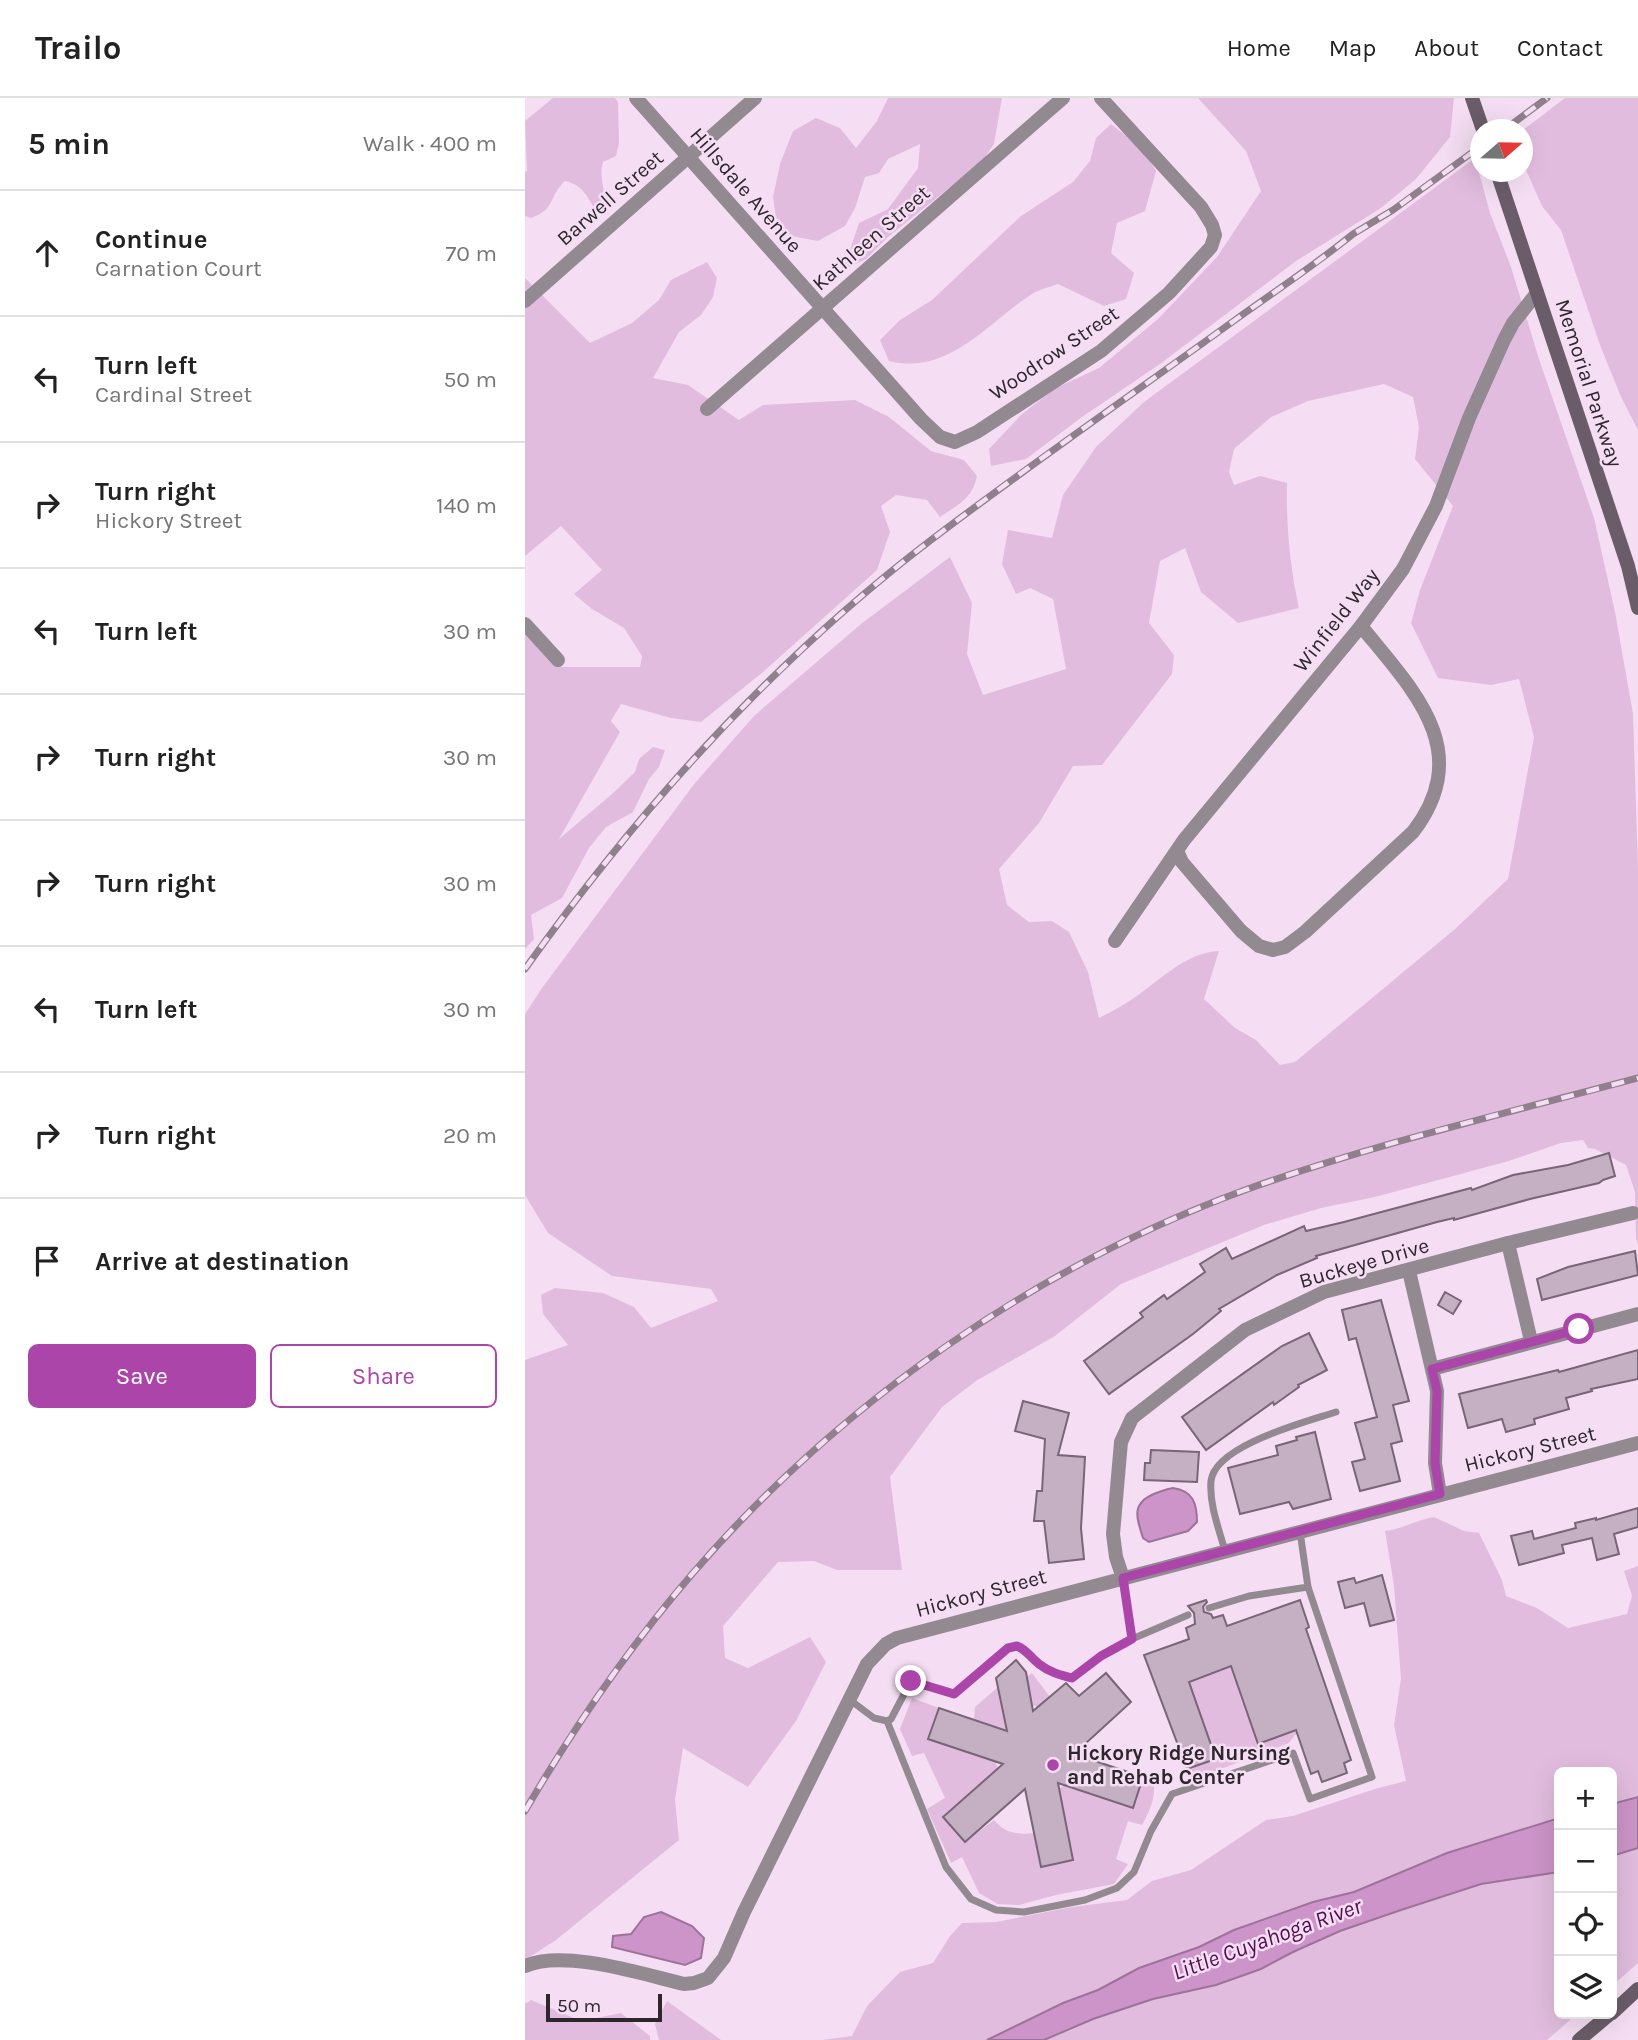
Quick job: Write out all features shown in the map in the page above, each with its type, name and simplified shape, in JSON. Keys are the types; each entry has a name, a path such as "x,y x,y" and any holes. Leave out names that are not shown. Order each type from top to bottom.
{"main road":[{"path":"1472,98 1479,119"},
{"name":"Memorial Parkway","path":"1500,182 1627,566 1638,608"},
{"path":"1617,2008 1638,1989"},
{"path":"1579,2040 1604,2019"}],"street":[{"name":"Hillsdale Avenue","path":"636,98 909,404"},
{"name":"Barwell Street","path":"525,301 755,98"},
{"name":"Kathleen Street","path":"707,409 1063,98"},
{"name":"Woodrow Street","path":"909,404 940,437 954,442 977,432 1101,351 1169,293 1211,247 1215,235 1201,207 1101,98"},
{"name":"Winfield Way","path":"1115,941 1177,851 1360,626 1413,552 1436,506 1464,430 1504,341 1513,323 1537,293"},
{"path":"525,624 558,660"},
{"path":"1177,851 1182,862 1241,931 1259,946 1273,950 1285,947 1305,932 1413,832 1427,815 1433,800 1439,760 1436,735 1408,684 1360,626"},
{"name":"Buckeye Drive","path":"1123,1578 1116,1557 1113,1534 1121,1442 1132,1418 1251,1326 1324,1292 1633,1213"},
{"path":"1509,1243 1531,1341"},
{"path":"1409,1271 1437,1391 1435,1463 1440,1494"},
{"path":"1432,1369 1638,1314"},
{"name":"Hickory Street","path":"525,1966 540,1961 565,1959 684,1984 708,1978 724,1958 849,1700 876,1652 897,1638 1638,1443"}],"lane":[{"path":"1225,1551 1212,1498 1211,1478 1223,1461 1247,1444 1336,1412"},
{"path":"849,1700 869,1714 887,1721 946,1867 971,1899 996,1910 1024,1912 1085,1900 1117,1888 1134,1872 1151,1831 1172,1794 1293,1753 1310,1799 1372,1777 1308,1587 1300,1531"},
{"path":"1123,1578 1132,1639"},
{"path":"1209,1608 1249,1596 1308,1587"},
{"path":"887,1721 891,1719 911,1681 954,1694 1011,1647 1021,1647 1042,1667 1072,1678 1101,1656 1132,1639 1188,1615"}],"shaded area":[{"path":"553,98 615,98 618,102 619,143 616,156 603,162 603,205 595,210 583,191 565,181 545,210 531,218 525,216 525,121"},
{"path":"888,98 1002,98 994,144 969,181 949,188 888,237 866,259 843,270 859,223 888,209 918,168 920,144 888,159 879,173 865,177 855,208 845,226 818,241 791,236 776,218 773,197 780,164 793,131 816,118 840,128 856,148 877,121"},
{"path":"1198,98 1454,98 1450,137 1416,179 1381,208 1296,261 1160,364 1026,459 991,466 989,449 1022,414 1056,388 1099,368 1158,319 1217,257 1261,191 1246,151"},
{"path":"1565,98 1638,98 1638,430 1600,345 1561,230 1542,206 1531,182 1533,122"},
{"path":"1111,124 1142,148 1156,171 1145,211 1117,223 1111,253 1134,273 1126,299 1104,306 1058,284 1032,294 949,354 911,364 889,361 880,340 900,320 932,300 1021,216 1073,182 1090,161 1096,138"},
{"path":"1470,162 1470,182 1482,182 1594,518 1615,612 1633,714 1638,868 1638,1245 1635,1192 1626,1165 1588,1148 1583,1140 1561,1143 1509,1161 1264,1225 1121,1284 1055,1336 976,1381 942,1407 890,1477 902,1570 837,1570 814,1561 778,1562 723,1626 725,1658 748,1668 810,1637 826,1662 796,1721 748,1787 683,1748 675,1800 679,1840 556,1940 525,1960 525,1360 568,1345 543,1314 541,1295 555,1288 603,1293 634,1307 651,1328 718,1301 711,1289 612,1276 548,1233 525,1195 525,1014 695,783 754,716 861,624 950,557 972,603 967,654 983,695 1066,669 1053,599 1030,588 1016,594 1002,564 1008,530 1052,538 1063,495 1096,447 1144,402","holes":["1384,384 1413,397 1419,427 1415,459 1453,506 1420,590 1411,623 1438,678 1491,685 1519,679 1534,737 1508,879 1455,929 1295,1062 1280,1065 1256,1040 1235,1028 1204,999 1219,951 1206,953 1183,963 1128,1002 1099,1018 1088,972 1069,932 1052,921 1029,922 1007,905 999,869 1039,823 1073,766 1102,765 1172,674 1174,655 1149,623 1160,561 1185,548 1201,592 1238,623 1299,608 1289,546 1287,483 1260,476 1234,485 1229,472 1234,449 1271,417 1308,401"]},
{"path":"707,262 717,278 713,297 701,315 679,332 653,378 688,385 739,420 763,405 855,400 889,417 931,451 964,460 977,476 975,484 964,500 940,517 927,500 896,495 881,506 890,532 877,570 763,672 701,722 671,718 621,704 611,721 620,732 559,839 635,772 639,759 653,747 665,750 659,767 649,779 633,812 606,827 589,848 562,898 531,915 534,939 525,949 525,628 561,667 640,667 642,656 624,628 592,609 574,594 602,570 561,526 525,556 525,278 590,343 632,323 659,300 671,280"},
{"path":"1434,1517 1464,1531 1479,1533 1502,1580 1506,1596 1537,1608 1568,1628 1627,1614 1632,1596 1624,1571 1638,1566 1638,1797 1617,1803 1617,1767 1554,1767 1554,1820 1447,1853 1354,1892 1313,1902 1234,1930 1199,1947 1139,1968 1098,1990 1063,2003 987,2040 822,2040 852,2036 867,2006 900,1972 933,1963 962,1923 996,1922 1072,1907 1127,1900 1152,1881 1191,1870 1266,1820 1293,1816 1406,1781 1394,1725 1401,1679 1394,1586 1385,1531"},
{"path":"1254,1638 1307,1731 1295,1735 1289,1743 1200,1777 1190,1777 1185,1771 1187,1769 1216,1759 1189,1682 1231,1666 1258,1743 1287,1733"},
{"path":"1032,1673 1050,1697 1039,1724 1036,1706 1032,1706 1027,1677"},
{"path":"998,1687 1004,1716 1017,1729 1007,1731 974,1720 975,1707"},
{"path":"912,1698 939,1708 928,1739 996,1762 998,1769 965,1842 994,1820 1002,1828 1012,1832 1034,1833 1041,1867 1073,1860 1059,1789 1064,1785 1132,1808 1145,1774 1152,1778 1154,1796 1150,1808 1142,1825 1128,1821 1116,1859 1128,1864 1114,1884 1019,1905 998,1904 979,1893 962,1857 951,1863 927,1809 945,1798 924,1753 912,1756 900,1729"},
{"path":"1638,1848 1638,1963 1617,1982 1617,1893 1617,1854"},
{"path":"1554,1873 1554,2019 1571,2019 1547,2040 1044,2040 1093,2019 1153,1999 1216,1985 1261,1969 1340,1931 1481,1884"},
{"path":"531,2000 581,2021 621,2013 650,2036 650,2040 525,2040 525,2004"},
{"path":"667,2001 721,2040 659,2040 655,2024"}],"water":[{"path":"1173,1488 1185,1492 1193,1499 1197,1522 1188,1531 1149,1542 1143,1538 1137,1517 1139,1506 1148,1497"},
{"path":"1638,1797 1638,1848 1617,1854 1617,1830 1617,1803"},
{"name":"Little Cuyahoga River","path":"1554,1820 1554,1873 1481,1884 1401,1910 1340,1931 1261,1969 1216,1985 1153,1999 1093,2019 1044,2040 987,2040 1063,2003 1098,1990 1139,1968 1313,1902 1354,1892 1447,1853"},
{"path":"661,1912 692,1926 704,1938 701,1958 685,1965 612,1947 613,1936 631,1934 644,1917"}],"building":[{"path":"1609,1153 1615,1176 1599,1183 1437,1222 1316,1256 1317,1258 1277,1275 1219,1309 1221,1311 1193,1334 1109,1394 1084,1361 1143,1317 1140,1313 1164,1295 1167,1299 1205,1272 1200,1264 1226,1248 1232,1259 1304,1226 1306,1231 1344,1222 1471,1188 1472,1190 1513,1175 1568,1165"},
{"path":"1635,1251 1638,1275 1542,1300 1537,1279 1568,1267"},
{"path":"1445,1292 1461,1301 1453,1314 1438,1305"},
{"path":"1381,1300 1409,1401 1393,1405 1402,1441 1391,1444 1400,1481 1360,1491 1352,1462 1365,1459 1355,1423 1377,1417 1356,1338 1349,1340 1342,1310"},
{"path":"1309,1333 1327,1370 1298,1385 1299,1387 1274,1405 1273,1402 1206,1450 1182,1417 1282,1346"},
{"path":"1638,1350 1638,1379 1591,1389 1592,1391 1566,1398 1569,1409 1534,1419 1535,1424 1506,1432 1502,1419 1468,1428 1459,1394 1558,1370 1559,1372"},
{"path":"1023,1401 1069,1413 1058,1455 1085,1457 1081,1528 1084,1559 1049,1563 1044,1521 1034,1521 1037,1491 1042,1491 1045,1439 1015,1431"},
{"path":"1315,1432 1331,1499 1293,1509 1289,1502 1240,1514 1228,1468 1278,1455 1276,1446"},
{"path":"1151,1450 1199,1452 1197,1482 1144,1480 1145,1463 1150,1463"},
{"path":"1638,1508 1638,1527 1614,1534 1619,1554 1597,1560 1592,1538 1562,1545 1564,1553 1519,1565 1511,1536 1532,1531 1534,1539 1576,1528 1575,1523"},
{"path":"1382,1575 1394,1620 1370,1626 1364,1603 1345,1608 1338,1582 1354,1578 1356,1583"},
{"path":"1206,1600 1204,1612 1211,1614 1213,1618 1223,1615 1227,1626 1300,1600 1309,1627 1306,1629 1351,1760 1344,1763 1347,1773 1322,1782 1318,1771 1311,1774 1296,1730 1258,1744 1231,1666 1189,1682 1216,1759 1187,1769 1144,1655 1189,1639 1186,1628 1195,1624 1194,1613 1188,1606"},
{"name":"Hickory Ridge Nursing and Rehab Center","path":"1016,1660 1026,1672 1033,1711 1066,1683 1079,1696 1106,1673 1131,1702 1074,1754 1143,1777 1133,1808 1058,1783 1073,1860 1041,1867 1025,1789 965,1842 943,1817 1003,1764 928,1739 939,1708 1007,1731 996,1678"}],"railway":[{"path":"1519,119 1547,98"},
{"path":"525,969 662,794 764,686 873,586 1045,456 1353,234 1393,210 1470,154"},
{"path":"525,1811 603,1688 693,1573 750,1511 811,1453 876,1398 945,1347 1017,1300 1091,1259 1167,1222 1245,1190 1391,1144 1638,1078"}],"place":[{"name":"Hickory Ridge Nursing and Rehab Center","path":"1053,1765"}],"route":[{"path":"911,1681 954,1694 1008,1648 1017,1646 1042,1667 1072,1678 1101,1656 1132,1639 1123,1578 1440,1494 1435,1463 1437,1391 1432,1369 1579,1329"}]}
